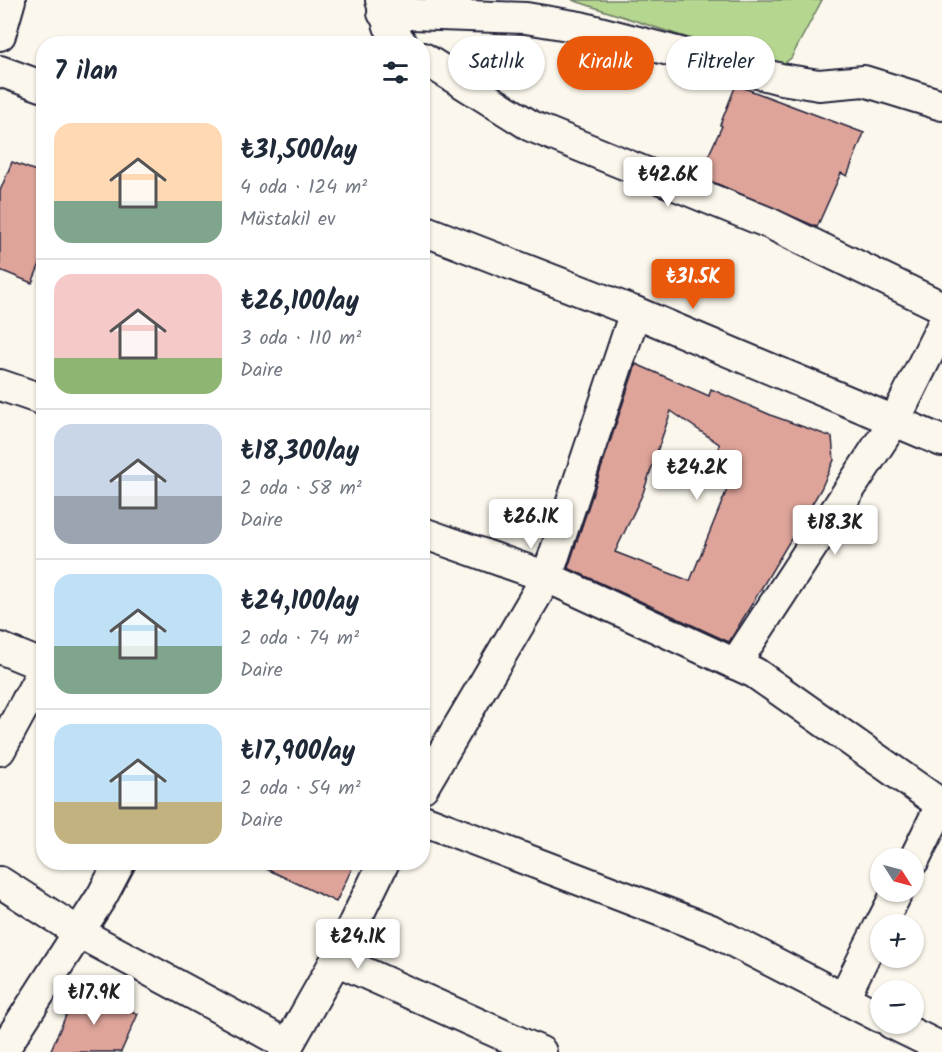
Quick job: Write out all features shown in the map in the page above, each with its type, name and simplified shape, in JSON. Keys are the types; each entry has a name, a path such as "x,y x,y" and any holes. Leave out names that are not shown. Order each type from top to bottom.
{"street":[{"path":"0,35 10,0"},
{"path":"382,7 398,36"},
{"path":"382,7 526,18 580,27 781,79 819,85 864,81 942,105"},
{"path":"430,62 531,126 769,223 942,307"},
{"path":"0,71 36,84"},
{"path":"430,233 635,312 942,441"},
{"path":"430,775 547,577 635,312"},
{"path":"735,664 895,420 942,326"},
{"path":"0,385 36,397"},
{"path":"430,535 547,577 756,673 942,804 920,848"},
{"path":"0,648 36,664"},
{"path":"0,750 36,682"},
{"path":"430,823 711,930 870,1011"},
{"path":"2,1052 115,870"},
{"path":"0,882 78,932 286,1049 336,960 380,870"},
{"path":"844,997 870,946"},
{"path":"336,960 541,1052"},
{"path":"900,1036 942,1048"}],"green space":[{"path":"572,0 822,0 791,58 779,68 775,67 775,36 682,36"}],"building":[{"path":"734,90 749,90 864,133 847,176 841,173 817,227 699,176 722,126 720,125"},
{"path":"12,162 36,171 36,273 32,283 0,270 0,191"},
{"path":"636,364 709,396 711,389 773,416 832,437 834,460 821,489 729,642 568,568","holes":["671,411 719,444 719,468 732,477 690,581 615,552 643,493"]},
{"path":"269,870 351,870 336,902"},
{"path":"78,988 138,1014 121,1052 50,1052"}]}
